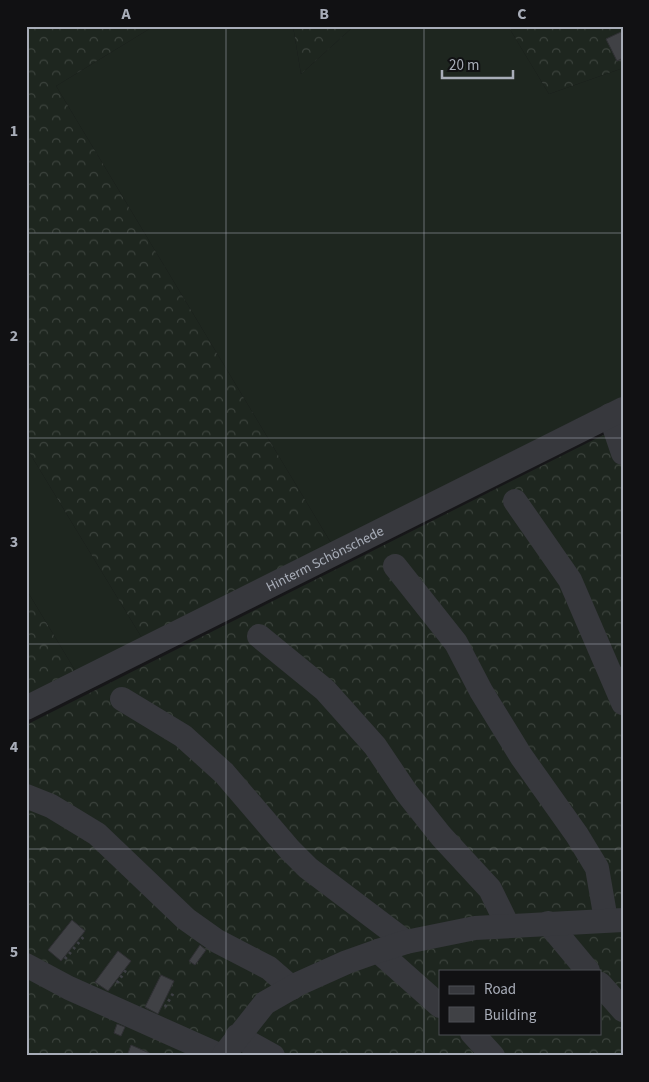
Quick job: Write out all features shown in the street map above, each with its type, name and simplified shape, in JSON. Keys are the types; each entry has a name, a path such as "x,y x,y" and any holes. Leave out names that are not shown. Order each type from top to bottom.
{"street":[{"path":"616,412 623,452"},
{"name":"Hinterm Schönschede","path":"26,708 616,412"},
{"path":"515,501 570,580 623,703"},
{"path":"26,965 50,978 222,1056 266,1003 292,988 347,962 378,951 406,942 475,928 614,920 597,868 577,835 521,756 481,691 456,643 395,566"},
{"path":"259,636 325,690 374,746 440,836 490,889 508,926"},
{"path":"122,699 183,736 224,773 290,850 308,868 406,942"},
{"path":"26,796 51,806 97,834 186,919 217,942 269,968 292,988"},
{"path":"548,923 587,970"},
{"path":"378,951 439,1005"},
{"path":"602,986 623,1010"},
{"path":"473,1034 493,1056"},
{"path":"237,1036 273,1056"}],"path":[{"path":"50,978 85,935"}],"green space":[{"path":"26,26 154,26 56,86 331,543 142,638 26,447"},
{"path":"154,26 293,26 301,74 354,26 508,26 549,94 623,68 623,396 331,543 56,86"},
{"path":"293,26 354,26 301,74"},
{"path":"508,26 623,26 623,68 549,94"},
{"path":"623,425 623,1056 26,1056 26,725"},
{"path":"26,447 142,638 76,672 26,589"},
{"path":"26,589 76,672 26,697"}],"building":[{"path":"623,31 623,58 617,61 606,39"},
{"path":"72,920 85,931 61,961 48,950"},
{"path":"200,945 206,950 195,965 189,961"},
{"path":"118,951 131,961 108,991 95,982"},
{"path":"161,975 174,981 158,1014 145,1007"},
{"path":"117,1024 125,1027 121,1036 114,1033"},
{"path":"131,1045 156,1056 127,1056"}]}
